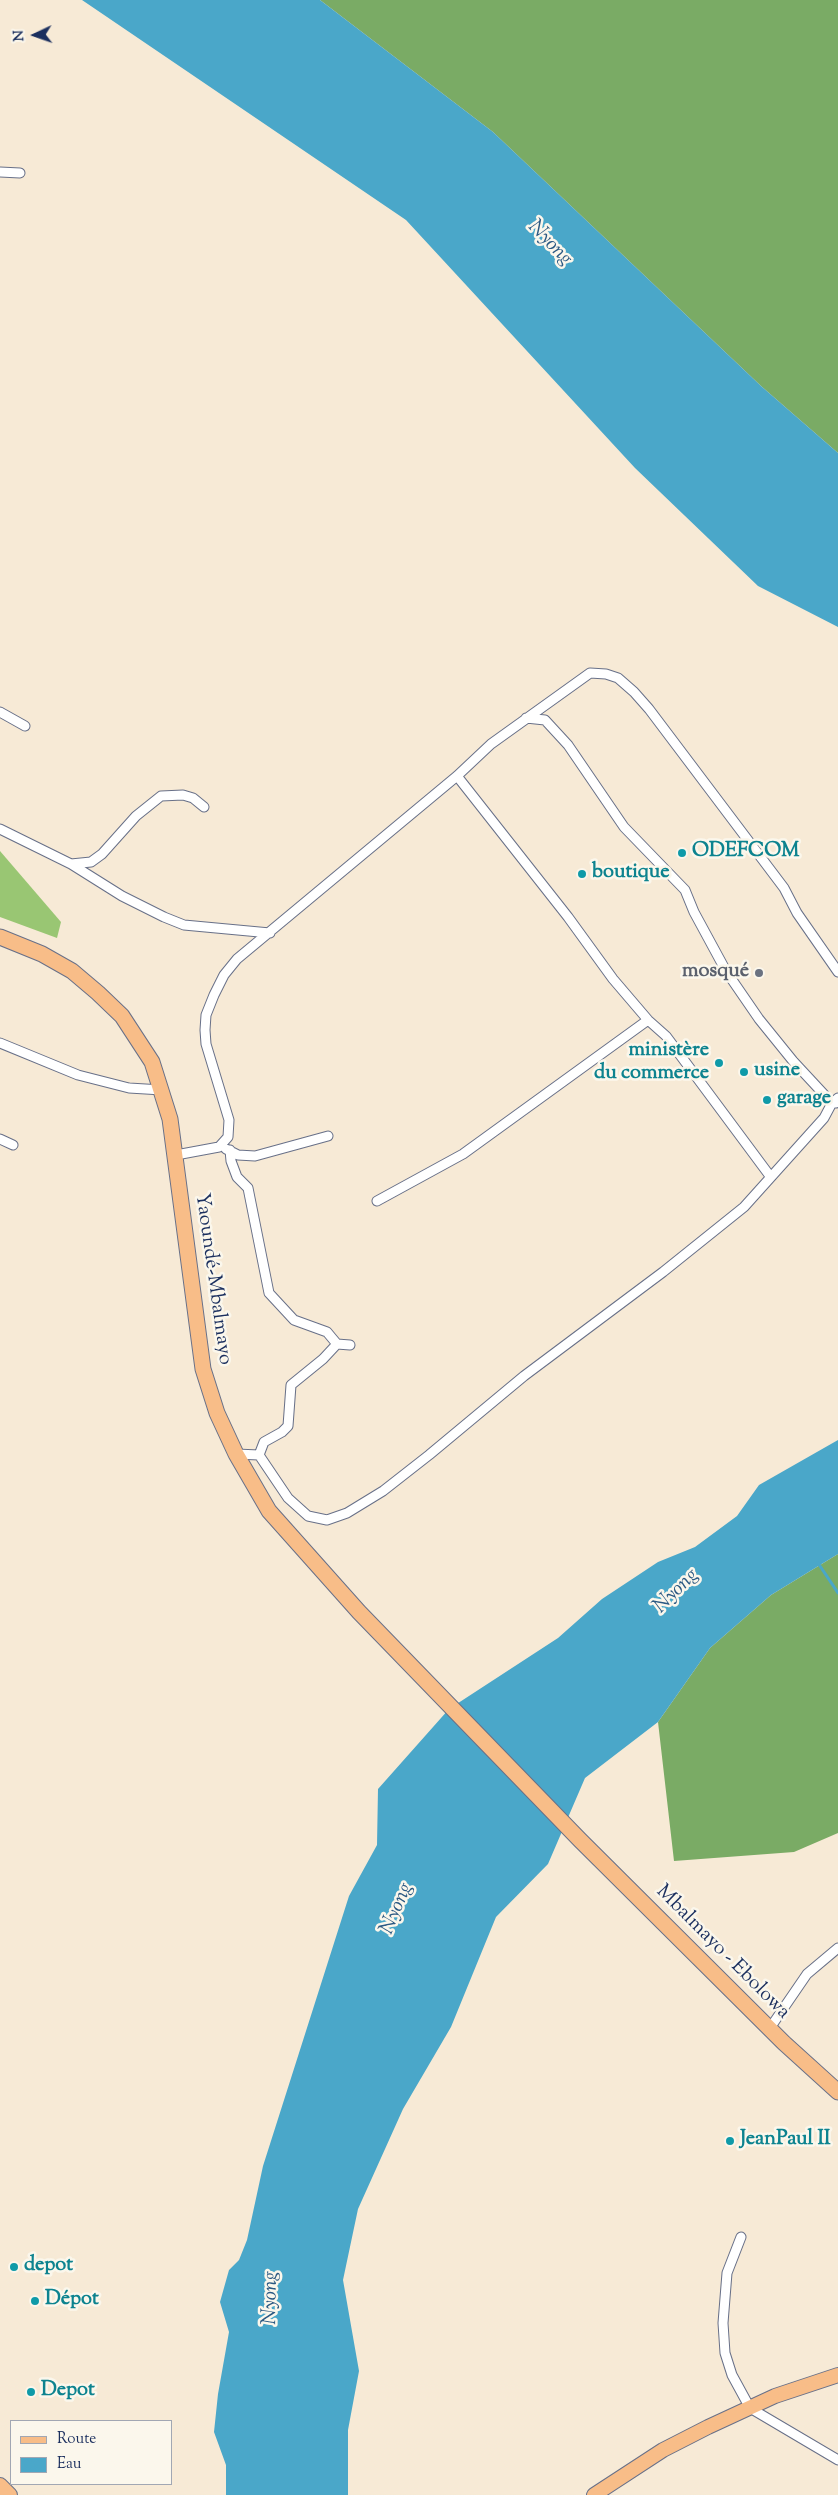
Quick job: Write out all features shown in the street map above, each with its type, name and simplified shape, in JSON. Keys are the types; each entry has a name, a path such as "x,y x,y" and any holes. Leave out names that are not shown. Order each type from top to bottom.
{"highway":[{"name":"Yaoundé-Mbalmayo","path":"0,937 42,954 72,971 98,992 122,1016 139,1039 152,1062 170,1119 203,1369 217,1413 236,1454 269,1511 359,1612 432,1688"},
{"name":"Mbalmayo - Ebolowa","path":"432,1688 580,1840 770,2028 838,2092"}],"main road":[{"path":"594,2495 663,2450 776,2396 838,2375"},
{"path":"0,2485 10,2495"}],"street":[{"path":"0,172 20,173"},
{"path":"218,1147 228,1137 229,1120 206,1044 206,1015 224,975 237,959 457,776 491,744 590,673 606,674 626,684 649,709 784,888 797,913 838,972"},
{"path":"0,712 25,726"},
{"path":"259,1456 288,1498 301,1512 322,1520 347,1513 406,1473 524,1376 663,1272 744,1207 824,1118 836,1101 793,1061 759,1019 726,972 694,912 685,890 624,827 568,745 545,720 526,718"},
{"path":"457,776 568,917 613,979 648,1020 666,1036 770,1176"},
{"path":"71,864 92,862 136,816 161,796 182,795 193,798 204,807"},
{"path":"0,829 71,864 122,896 184,925 270,933"},
{"path":"378,1201 463,1154 648,1020"},
{"path":"0,1043 87,1078 128,1088 162,1090"},
{"path":"176,1156 218,1147 230,1150 238,1155 255,1156 328,1136"},
{"path":"0,1139 13,1145"},
{"path":"230,1150 231,1161 237,1177 248,1188 269,1293 294,1320 328,1332 336,1344"},
{"path":"259,1456 264,1442 282,1432 288,1426 291,1385 323,1359 336,1344"},
{"path":"336,1344 350,1345"},
{"path":"236,1454 259,1456"},
{"path":"770,2028 807,1974 838,1948"},
{"path":"741,2236 727,2273 723,2323 725,2353 732,2374 750,2408 838,2460"}],"green space":[{"path":"320,0 838,0 838,453 761,386 493,132"},
{"path":"0,851 61,922 57,938 0,917"},
{"path":"838,1554 838,1833 794,1852 674,1861 658,1722 710,1648 771,1595"}],"water":[{"name":"Nyong","path":"82,0 320,0 493,132 761,386 838,453 838,627 758,586 635,468 406,220"},
{"name":"Nyong","path":"838,1440 838,1554 771,1595 710,1648 658,1722 585,1778 548,1864 496,1917 451,2027 403,2109 358,2209 343,2280 359,2371 348,2430 348,2495 226,2495 226,2465 214,2432 218,2394 229,2332 220,2302 229,2270 239,2260 247,2240 263,2166 349,1896 377,1845 378,1789 449,1709 558,1638 602,1599 658,1562 695,1547 737,1516 759,1485"}],"waterway":[{"path":"818,1563 838,1593"}],"place":[{"name":"ODEFCOM","path":"682,853"},
{"name":"boutique","path":"582,874"},
{"name":"mosqué","path":"759,973"},
{"name":"ministère du commerce","path":"719,1063"},
{"name":"usine","path":"744,1072"},
{"name":"garage","path":"767,1100"},
{"name":"JeanPaul II","path":"730,2141"},
{"name":"depot","path":"14,2267"},
{"name":"Dépot","path":"35,2301"},
{"name":"Depot","path":"31,2392"}]}
